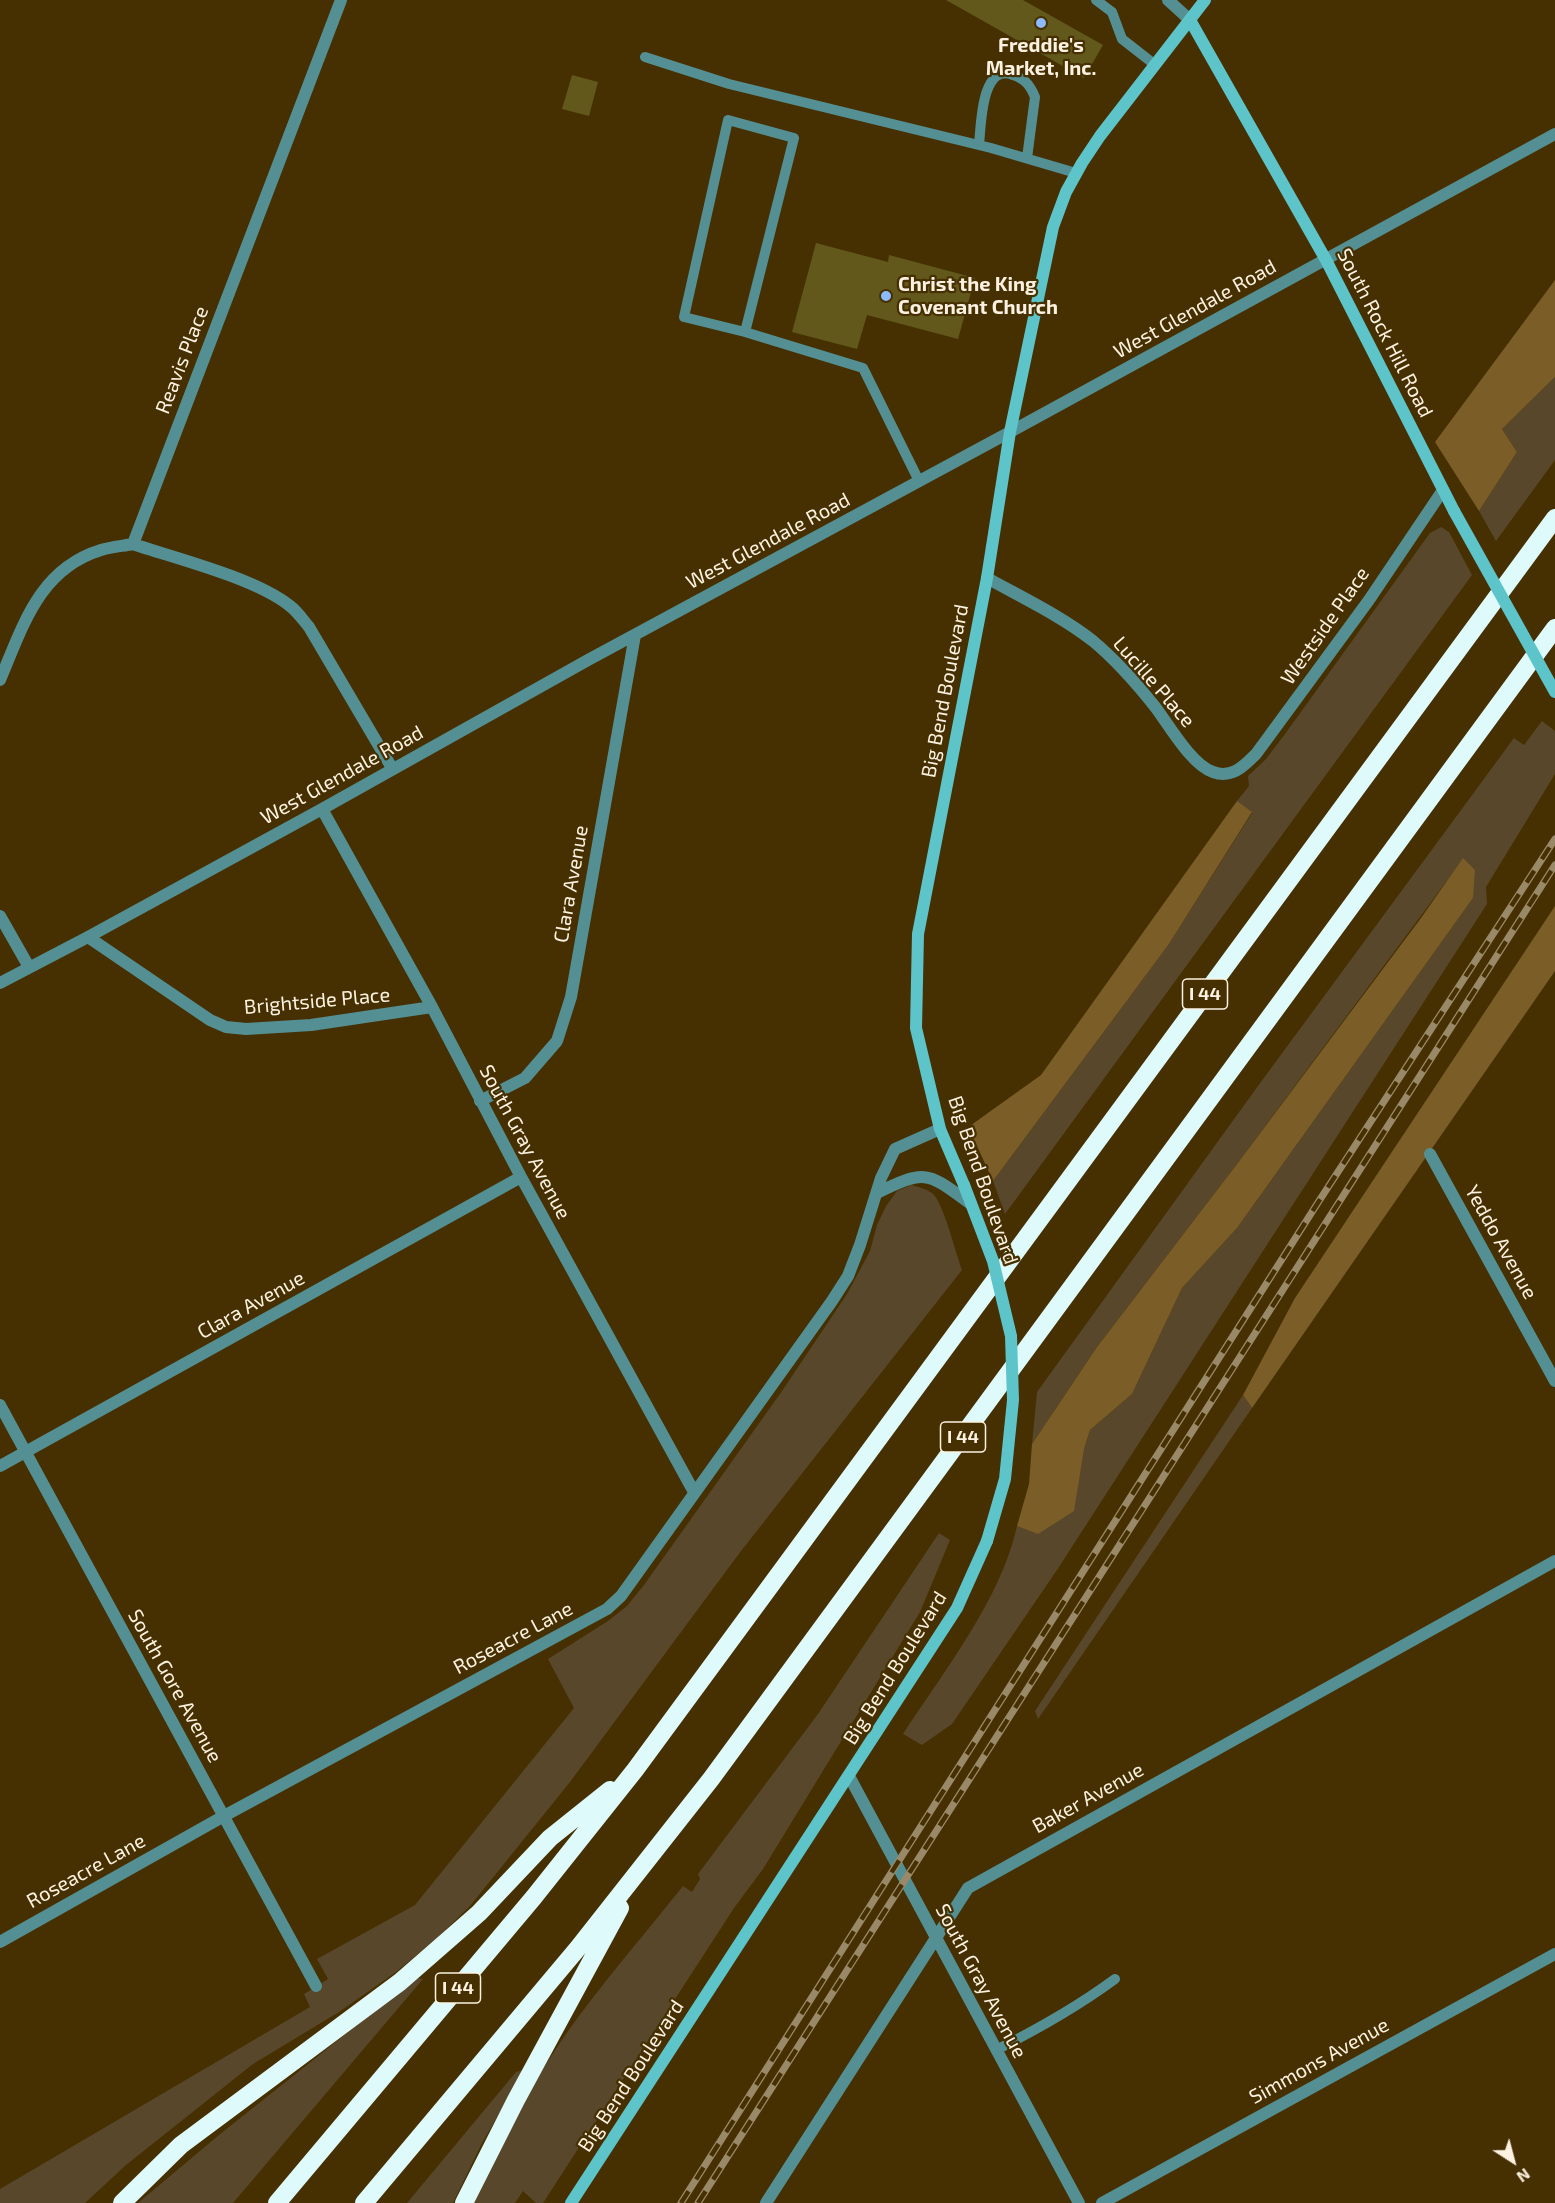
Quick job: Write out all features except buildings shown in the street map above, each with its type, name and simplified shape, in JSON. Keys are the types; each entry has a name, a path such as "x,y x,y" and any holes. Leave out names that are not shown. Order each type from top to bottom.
{"highway":[{"name":"I 44","path":"277,2203 534,1897 635,1770 1555,518"},
{"name":"I 44","path":"364,2203 642,1868 780,1685 1555,628"},
{"path":"122,2203 180,2145 400,1982 479,1913 550,1838 635,1770"},
{"path":"464,2203 516,2100 642,1868"}],"main road":[{"name":"Big Bend Boulevard","path":"572,2203 957,1608 987,1541 1005,1479 1013,1400 1011,1336 993,1261 940,1129 916,1028 918,934 987,578 1010,432 1053,227 1066,192 1100,136 1205,0"},
{"name":"South Rock Hill Road","path":"1190,20 1326,260 1454,511 1555,692"}],"street":[{"name":"Reavis Place","path":"133,544 341,0"},
{"name":"South Rock Hill Road","path":"1168,0 1190,20"},
{"name":"West Glendale Road","path":"0,983 322,809 635,634 1555,134"},
{"name":"Westside Place","path":"1227,774 1237,772 1263,746 1369,600 1443,490"},
{"path":"0,680 32,606 48,583 63,569 79,559 102,549 133,544 229,576 271,593 292,607 309,627 392,768"},
{"name":"Lucille Place","path":"987,578 1062,619 1093,641 1119,664 1204,768 1215,773 1227,774"},
{"name":"Clara Avenue","path":"480,1101 525,1078 557,1041 571,997 635,634"},
{"name":"South Gray Avenue","path":"322,809 432,1007 521,1177 694,1492"},
{"path":"0,916 29,967"},
{"name":"Brightside Place","path":"88,937 210,1020 226,1027 246,1029 311,1025 432,1007"},
{"name":"Roseacre Lane","path":"0,1942 224,1816 607,1609 621,1596 848,1276 881,1178 895,1149 940,1129"},
{"name":"Yeddo Avenue","path":"1430,1154 1555,1381"},
{"path":"877,1193 904,1179 922,1176 938,1181 971,1204"},
{"name":"Clara Avenue","path":"0,1466 521,1177"},
{"name":"South Gore Avenue","path":"0,1405 316,1986"},
{"name":"Baker Avenue","path":"766,2203 934,1937 968,1888 1555,1561"},
{"name":"South Gray Avenue","path":"849,1776 1079,2203"},
{"name":"Simmons Avenue","path":"1102,2203 1555,1954"}],"lane":[{"path":"1096,0 1112,12 1122,39 1154,64"},
{"path":"645,57 729,84 979,144 1076,173"},
{"path":"979,144 985,91 999,76 1010,73 1025,80 1035,97 1027,158"},
{"path":"745,332 794,138 728,120 684,317 745,332 863,368 919,481"},
{"path":"996,2050 1044,2026 1079,2005 1115,1979"}],"shaded area":[{"path":"1555,280 1555,377 1502,429 1517,452 1479,511 1435,442"},
{"path":"1555,377 1555,460 1496,541 1479,511 1517,452 1502,429"},
{"path":"1441,527 1449,532 1472,575 1005,1214 993,1181 1169,944 1252,813 1237,801 1249,786 1248,776 1266,759 1285,734 1430,533"},
{"path":"1542,721 1555,731 1555,774 1486,887 1487,904 1057,1570 952,1724 922,1745 903,1734 953,1660 985,1607 1009,1553 1017,1526 1038,1533 1084,1449 1090,1430 1132,1394 1182,1288 1237,1228 1473,898 1463,859 1237,1164 1097,1347 1032,1444 1037,1392 1255,1090 1514,738 1524,745"},
{"path":"1237,801 1252,812 1169,944 993,1181 967,1128 1041,1075"},
{"path":"1463,858 1475,870 1473,898 1237,1228 1182,1288 1132,1394 1090,1430 1084,1449 1074,1511 1038,1534 1017,1526 1029,1484 1032,1444 1097,1347 1237,1164 1421,918"},
{"path":"1555,906 1555,971 1252,1408 1243,1395 1295,1298"},
{"path":"911,1185 928,1191 937,1199 962,1270 741,1551 570,1782 470,1906 437,1938 396,1972 339,2012 253,2064 126,2165 85,2203 0,2203 0,2189 310,2007 304,1994 328,1979 317,1959 415,1905 574,1708 548,1659 608,1621 627,1606 644,1585 782,1391 847,1294 870,1251 877,1225 886,1206 897,1191"},
{"path":"1243,1395 1252,1408 1038,1719 1035,1711"},
{"path":"939,1533 950,1540 920,1612 763,1869 734,1908 543,2203 536,2203 523,2191 515,2203 473,2203 528,2095 566,2034 683,1886 692,1892 700,1879 698,1874 818,1714"},
{"path":"416,1978 423,1979 233,2203 138,2203 219,2135"},
{"path":"524,2070 481,2145 453,2203 407,2203 516,2072"}],"railway":[{"path":"681,2203 1319,1201 1555,839"},
{"path":"698,2203 1555,865"}],"place":[{"name":"Freddie's Market, Inc.","path":"1041,23"},
{"name":"Christ the King Covenant Church","path":"886,296"}]}
